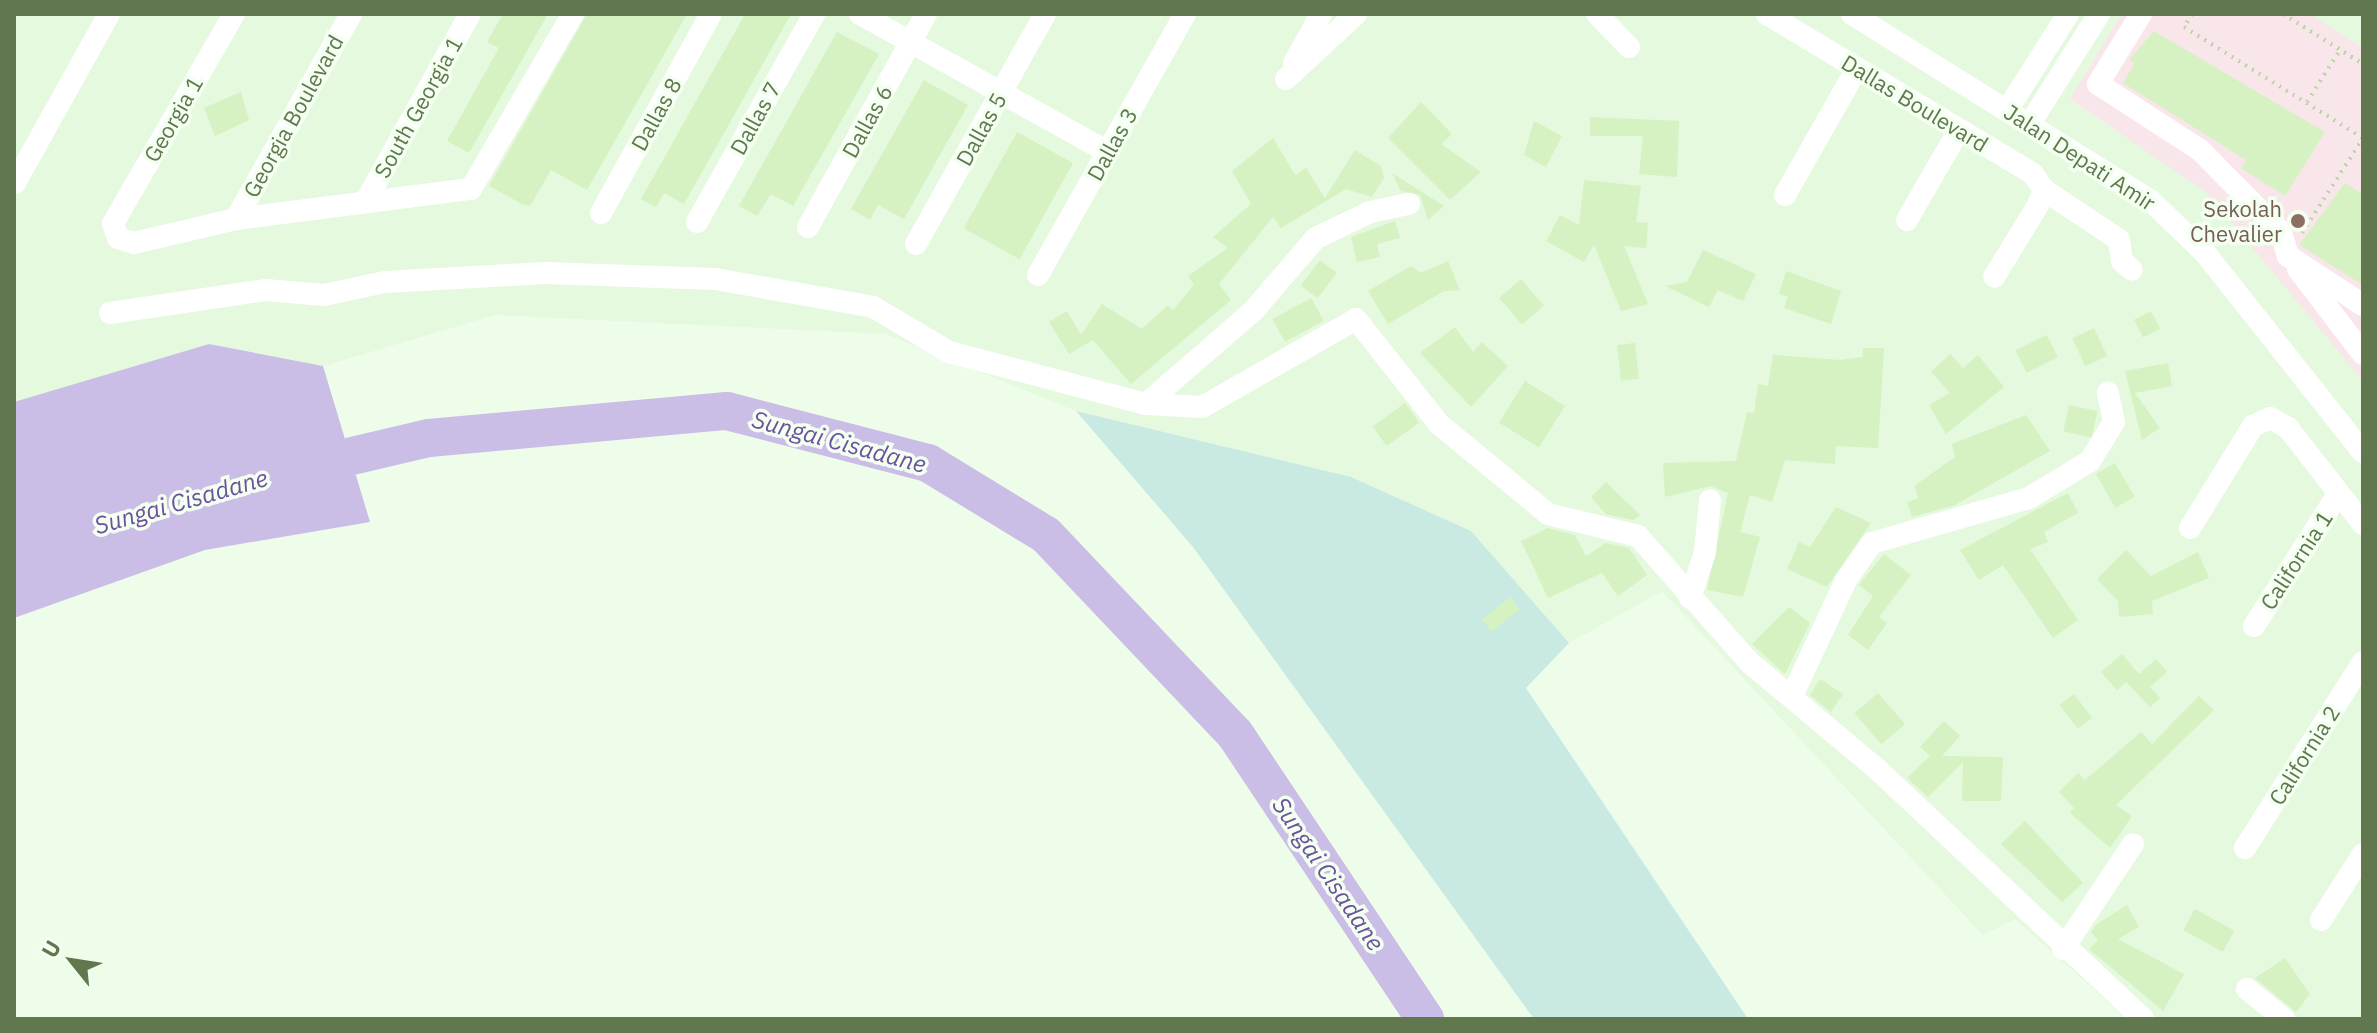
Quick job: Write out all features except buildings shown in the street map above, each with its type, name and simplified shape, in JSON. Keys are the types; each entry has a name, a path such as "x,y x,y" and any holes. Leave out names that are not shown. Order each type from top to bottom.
{"street":[{"path":"15,183 109,14"},
{"name":"Georgia 1","path":"234,14 113,224 118,238 134,243 236,219"},
{"name":"Georgia Boulevard","path":"236,219 351,14"},
{"name":"South Georgia 1","path":"367,199 470,14"},
{"path":"236,219 367,199 461,194 481,180 573,14"},
{"name":"Dallas 8","path":"601,213 711,14"},
{"name":"Dallas 7","path":"697,222 814,14"},
{"path":"860,14 1108,152"},
{"name":"Dallas 6","path":"808,227 926,14"},
{"name":"Dallas 5","path":"916,244 1045,14"},
{"name":"Dallas 3","path":"1038,275 1185,14"},
{"path":"1321,14 1286,79 1356,14"},
{"path":"1597,14 1629,47"},
{"name":"Dallas Boulevard","path":"1767,14 2033,174 2041,198 2119,240 2122,261 2132,270"},
{"name":"Jalan Depati Amir","path":"1852,14 2031,122 2151,201 2205,253 2363,452"},
{"path":"2008,109 2068,14"},
{"path":"2031,122 2099,14"},
{"path":"2141,14 2098,84 2200,150 2281,232 2288,256 2363,354"},
{"path":"1785,195 1857,68"},
{"path":"1907,220 1959,130"},
{"path":"1994,277 2041,198"},
{"path":"1146,404 1254,310 1316,238 1370,212 1409,204"},
{"path":"2288,256 2363,305"},
{"path":"110,313 266,290 324,295 385,282 530,274 715,279 873,307 949,352 1146,404 1207,406 1356,319 1439,424 1554,518 1638,536 1690,598 1792,696 2063,949 2143,1019"},
{"path":"1792,696 1868,547 2029,498 2090,461 2114,422 2108,393"},
{"path":"2190,528 2253,426 2270,418 2288,428 2363,524"},
{"name":"California 1","path":"2254,626 2338,494"},
{"path":"1690,598 1705,552 1710,500"},
{"name":"California 2","path":"2245,848 2363,662"},
{"path":"2063,949 2133,844"},
{"path":"2321,920 2363,854"},
{"path":"2247,989 2284,1019"}],"path":[{"path":"2192,14 2184,27 2363,138 2288,256"},
{"path":"2283,14 2363,64"},
{"path":"2306,103 2340,50"}],"shaded area":[{"path":"14,14 2363,14 2363,1019 2127,1019 2015,919 1983,935 1662,591 1569,643 1471,531 1351,477 1076,411 886,334 495,315 323,366 209,344 14,402"},
{"name":"Sekolah Chevalier","path":"2122,14 2310,14 2363,48 2363,381 2206,192 2070,99"},
{"path":"1076,411 1351,477 1471,531 1569,643 1526,688 1748,1019 1534,1019 1193,547"}],"water":[{"path":"209,344 323,366 370,522 205,550 14,618 14,402"}],"waterway":[{"name":"Sungai Cisadane","path":"301,468 429,438 727,411 928,463 1046,535 1235,734 1425,1019"}],"place":[{"name":"Sekolah Chevalier","path":"2298,221"}]}
